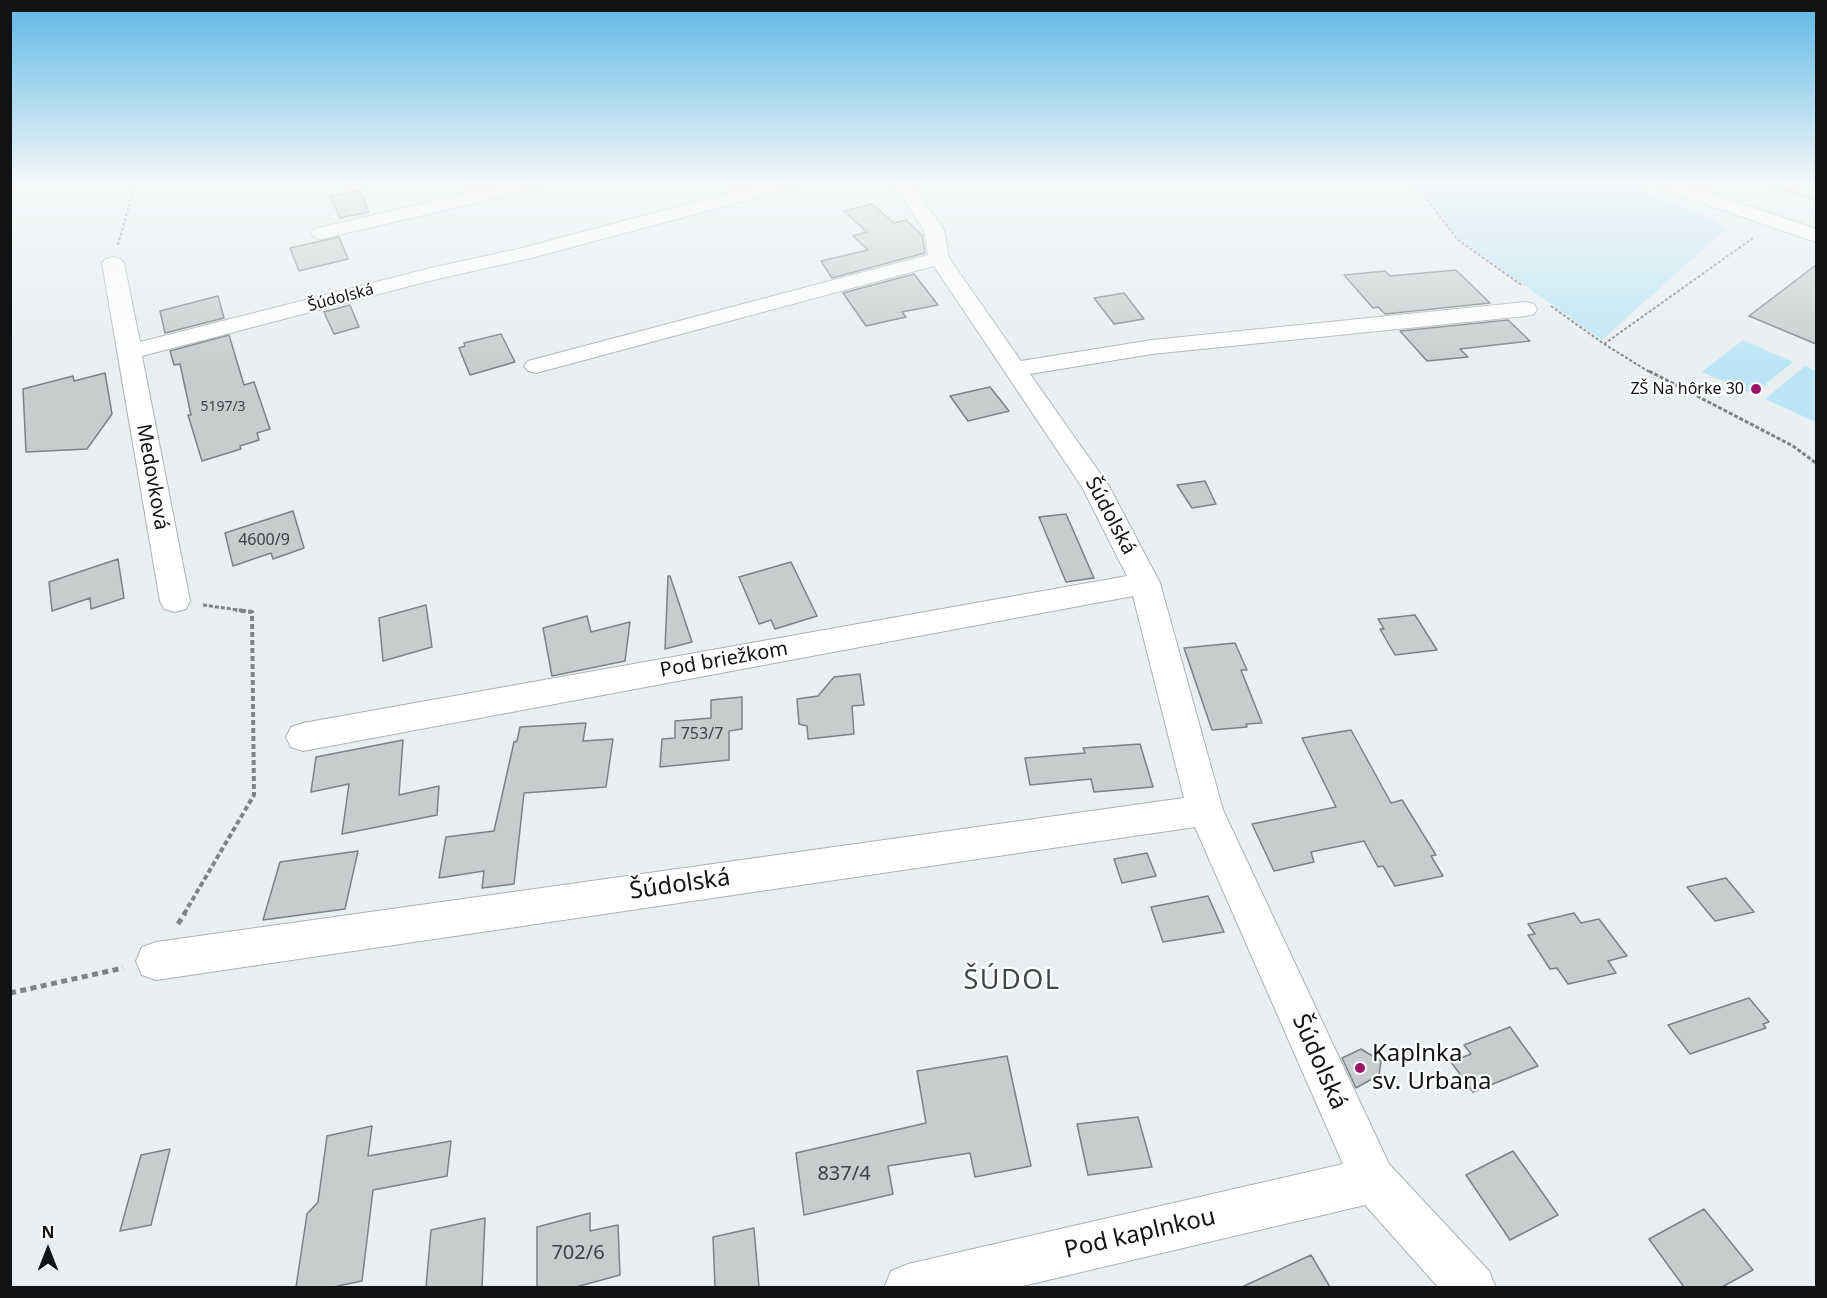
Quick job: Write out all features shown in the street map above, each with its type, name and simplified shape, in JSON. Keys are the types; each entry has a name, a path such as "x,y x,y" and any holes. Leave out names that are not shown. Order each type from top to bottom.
{"street":[{"name":"Šúdolská","path":"130,352 431,274 559,245"},
{"name":"Šúdolská","path":"937,245 939,258 1095,486 1145,583 1205,810 1372,1180 1472,1287"},
{"path":"536,366 939,258"},
{"name":"Medovková","path":"113,263 175,601"},
{"path":"1016,369 1152,347 1533,300"},
{"name":"Pod briežkom","path":"303,737 1145,583"},
{"name":"Šúdolská","path":"156,961 1205,810"},
{"name":"Pod kaplnkou","path":"908,1287 1372,1180"}],"path":[{"path":"113,263 118,245"},
{"path":"1464,245 1533,300 1670,384 1793,446 1816,463"},
{"path":"1604,344 1744,245"},
{"path":"10,993 156,961 255,795 252,612 175,601"}],"shaded area":[{"path":"1466,245 1709,245 1602,340"},
{"path":"1743,340 1793,362 1753,394 1702,372"},
{"path":"1805,366 1816,371 1816,422 1765,399"}],"building":[{"path":"305,245 342,245 348,259 299,271 290,248"},
{"path":"862,245 924,245 925,253 832,278 821,261 868,250"},
{"path":"1816,265 1816,344 1749,316"},
{"path":"1456,270 1490,303 1385,314 1378,307 1373,308 1344,275 1385,271 1390,276"},
{"path":"914,274 938,305 902,312 906,317 866,326 843,293"},
{"path":"1124,293 1144,319 1114,324 1094,298"},
{"path":"218,296 224,318 165,333 160,311"},
{"path":"350,305 359,327 334,334 324,312"},
{"path":"1508,320 1530,341 1460,349 1468,357 1427,361 1400,331"},
{"path":"501,334 515,362 470,375 459,348 465,346 464,343"},
{"path":"229,335 244,385 254,382 270,429 257,433 259,440 240,446 241,449 202,461 188,415 191,415 180,364 174,365 170,351"},
{"path":"105,373 112,414 87,449 26,452 23,389 73,376 74,381"},
{"path":"990,387 1009,411 968,421 950,396"},
{"path":"1205,481 1216,504 1192,508 1177,485"},
{"path":"293,511 304,548 273,559 271,553 233,566 225,533"},
{"path":"1066,514 1094,578 1066,582 1039,517"},
{"path":"118,559 124,598 91,609 90,598 52,611 49,582"},
{"path":"791,562 817,616 775,629 771,620 759,624 739,577"},
{"path":"668,576 670,576 692,642 665,649"},
{"path":"426,605 432,647 383,661 379,618"},
{"path":"1415,615 1437,650 1395,655 1380,629 1384,629 1378,619"},
{"path":"587,616 591,632 630,622 625,661 552,676 543,628"},
{"path":"1235,643 1247,670 1241,670 1262,723 1246,724 1247,727 1212,730 1184,648"},
{"path":"860,674 864,705 852,706 854,734 808,739 807,726 799,724 797,699 818,696 834,677"},
{"path":"742,697 742,729 729,731 729,760 660,767 662,739 675,738 675,721 711,718 711,700"},
{"path":"586,723 583,741 613,739 606,787 524,793 514,884 482,888 484,871 439,878 446,837 494,831 514,742 517,741 520,727"},
{"path":"1351,730 1391,803 1402,800 1436,855 1431,856 1443,876 1395,886 1383,866 1378,867 1364,841 1311,852 1314,862 1274,871 1252,824 1336,807 1302,738"},
{"path":"403,740 399,795 439,786 437,815 342,834 349,784 311,792 316,757"},
{"path":"1140,744 1153,787 1094,792 1091,779 1030,785 1025,758 1085,753 1083,748"},
{"path":"358,851 345,909 263,920 280,862"},
{"path":"1147,853 1156,876 1122,883 1114,859"},
{"path":"1726,878 1754,912 1715,921 1687,887"},
{"path":"1208,896 1224,932 1163,942 1151,907"},
{"path":"1574,913 1581,923 1599,919 1627,956 1608,961 1616,973 1568,984 1557,968 1550,969 1528,935 1535,934 1528,924"},
{"path":"1749,998 1769,1022 1763,1024 1766,1028 1690,1054 1668,1025"},
{"path":"1510,1027 1538,1066 1473,1092 1451,1062 1471,1054 1464,1045"},
{"name":"Kaplnka sv. Urbana","path":"1361,1049 1381,1061 1379,1075 1356,1088 1342,1058"},
{"path":"1007,1056 1031,1166 975,1177 970,1153 888,1166 893,1194 804,1215 796,1153 926,1123 917,1071"},
{"path":"1138,1117 1152,1167 1088,1175 1077,1124"},
{"path":"372,1126 368,1156 451,1141 447,1176 373,1190 362,1281 333,1287 296,1287 307,1214 318,1202 327,1136"},
{"path":"170,1149 151,1225 120,1231 141,1155"},
{"path":"1513,1151 1558,1215 1510,1240 1466,1175"},
{"path":"1704,1209 1753,1270 1722,1287 1684,1287 1649,1239"},
{"path":"590,1213 590,1231 618,1225 620,1275 576,1287 537,1287 537,1227"},
{"path":"485,1218 482,1287 426,1287 431,1230"},
{"path":"754,1228 759,1287 715,1287 713,1237"},
{"path":"1311,1255 1330,1287 1242,1287"}],"place":[{"name":"ZŠ Na hôrke 30","path":"1756,389"},
{"name":"Kaplnka sv. Urbana","path":"1360,1068"}],"district":[{"name":"ŠÚDOL","path":"1012,981"}]}
